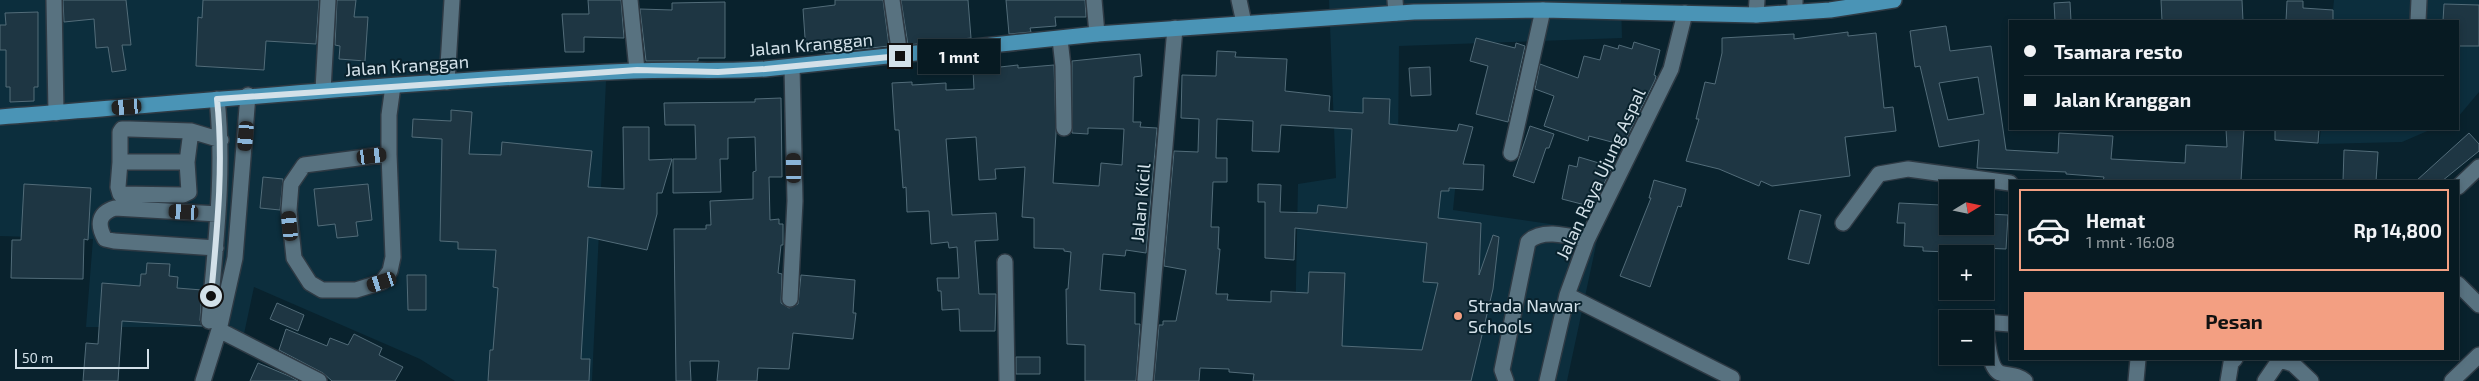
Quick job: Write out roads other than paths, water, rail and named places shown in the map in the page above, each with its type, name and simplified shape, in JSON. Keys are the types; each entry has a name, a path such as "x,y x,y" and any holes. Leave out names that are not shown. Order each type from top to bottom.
{"main road":[{"name":"Jalan Kranggan","path":"0,117 248,95 446,82 637,70 718,72 792,67 1097,34 1244,23 1396,7 1543,10 1614,6 1685,13 1795,6 1830,10 1894,0"}],"street":[{"path":"54,0 56,113"},
{"path":"323,90 328,0"},
{"path":"446,82 452,0"},
{"path":"630,0 637,70"},
{"path":"892,0 900,56"},
{"path":"1094,0 1097,34"},
{"path":"1239,0 1244,23"},
{"path":"2418,20 2419,0"},
{"path":"1511,153 1543,10"},
{"name":"Jalan Raya Ujung Aspal","path":"1547,381 1567,295 1587,240 1671,69 1685,13"},
{"name":"Jalan Kicil","path":"1145,381 1174,28"},
{"path":"1060,39 1063,66 1064,128"},
{"path":"790,300 795,201 792,67"},
{"path":"389,154 304,165 291,184 289,210 294,258 310,283 322,290 356,290 382,282 390,271 393,257 389,154 393,86"},
{"path":"203,381 214,326 235,258 248,95"},
{"path":"214,326 221,140 217,99"},
{"path":"190,131 187,162 189,192 173,196 120,194 118,187 120,132 122,129 190,131 221,140"},
{"path":"120,162 187,162"},
{"path":"2459,187 2479,167"},
{"path":"1843,223 1879,174 1908,169 2009,182"},
{"path":"216,248 105,239 100,230 100,218 106,210 115,208 218,214"},
{"path":"1506,381 1502,370 1528,242 1534,236 1548,234 1587,240"},
{"path":"1005,262 1007,381"},
{"path":"2459,285 2479,305"},
{"path":"1567,295 1732,378"},
{"path":"2009,324 1985,322 1992,366 1997,372 2018,376 2025,381"},
{"path":"214,326 319,381"},
{"path":"2455,380 2479,355"},
{"path":"2136,381 2138,360"},
{"path":"2228,381 2231,363 2234,360"},
{"path":"2265,381 2278,360"},
{"path":"2281,360 2303,371 2311,381"}],"place":[{"name":"Strada Nawar Schools","path":"1458,316"}]}
